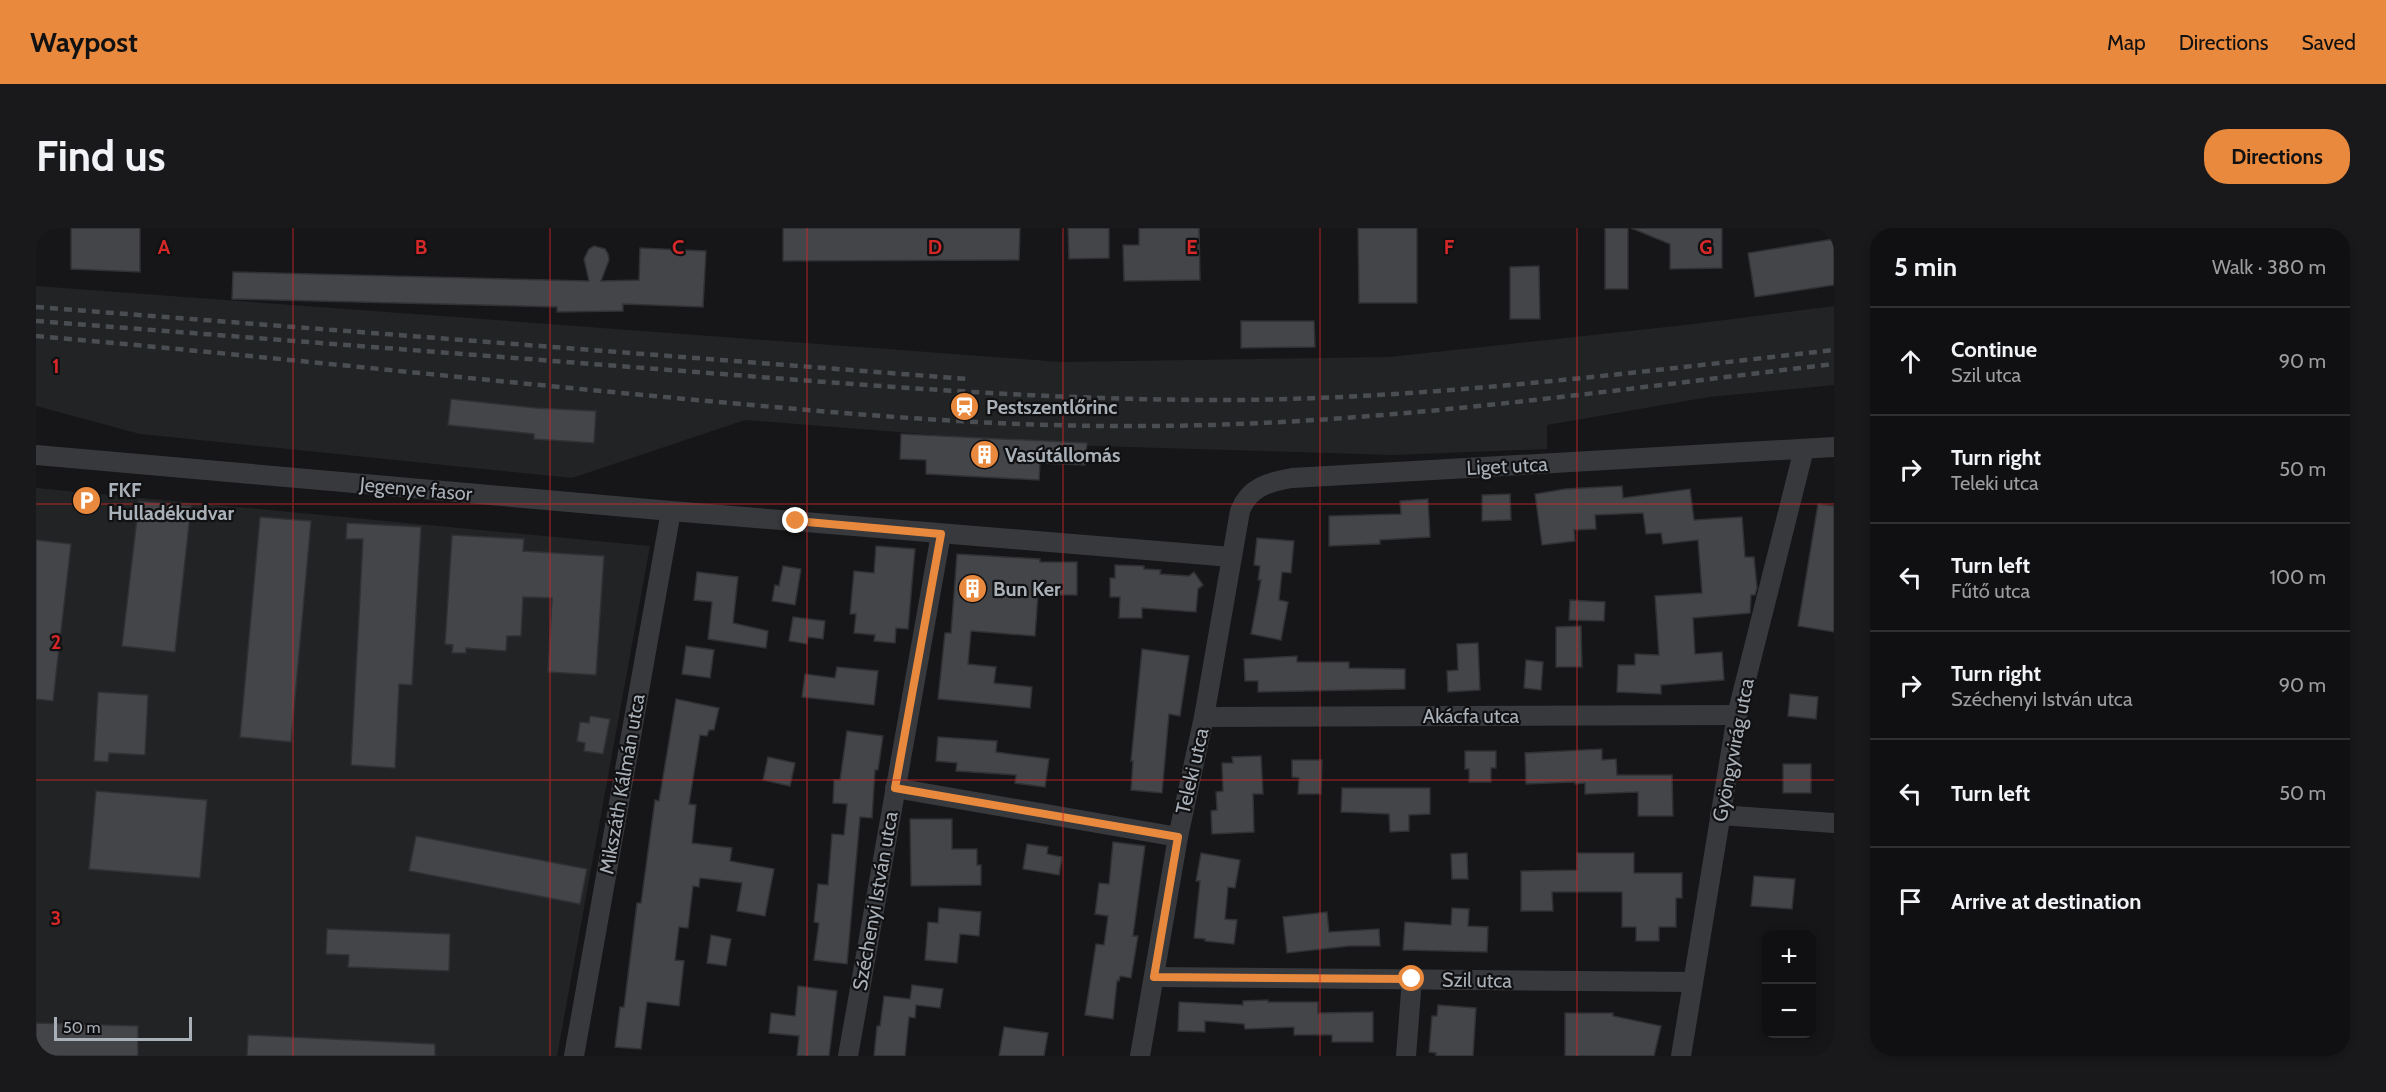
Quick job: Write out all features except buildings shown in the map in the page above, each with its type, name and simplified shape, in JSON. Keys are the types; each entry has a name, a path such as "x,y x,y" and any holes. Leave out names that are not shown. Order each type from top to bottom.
{"street":[{"name":"Liget utca","path":"1231,557 1243,503 1260,487 1277,480 1834,447"},
{"name":"Gyöngyvirág utca","path":"1681,1056 1737,715 1804,449"},
{"name":"Jegenye fasor","path":"36,455 671,512 1231,557"},
{"name":"Mikszáth Kálmán utca","path":"574,1056 671,512"},
{"name":"Széchenyi István utca","path":"848,1056 941,534"},
{"name":"Teleki utca","path":"1140,1056 1178,837 1204,717 1231,557"},
{"name":"Akácfa utca","path":"1204,717 1737,715"},
{"path":"895,788 1178,837"},
{"path":"1720,815 1834,823"},
{"name":"Szil utca","path":"1154,977 1693,982"},
{"path":"1406,1056 1412,979"}],"shaded area":[{"path":"36,286 1062,362 1389,357 1685,325 1834,306 1834,385 1709,397 1547,425 1547,449 1392,455 1061,445 745,420 572,478 140,434 36,406"},
{"path":"36,488 650,546 557,1056 36,1056"}],"railway":[{"path":"36,307 967,379"},
{"path":"36,321 899,387 1170,400 1313,398 1462,389 1537,383 1834,350"},
{"path":"36,336 799,409 969,422 1082,426 1226,424 1400,414 1834,364"}],"place":[{"name":"Pestszentlőrinc","path":"965,407"},
{"name":"Vasútállomás","path":"984,455"},
{"name":"FKF Hulladékudvar","path":"87,501"},
{"name":"Bun Ker","path":"972,589"}],"route":[{"path":"796,521 941,534 895,788 1178,837 1154,977 1412,979"}]}
